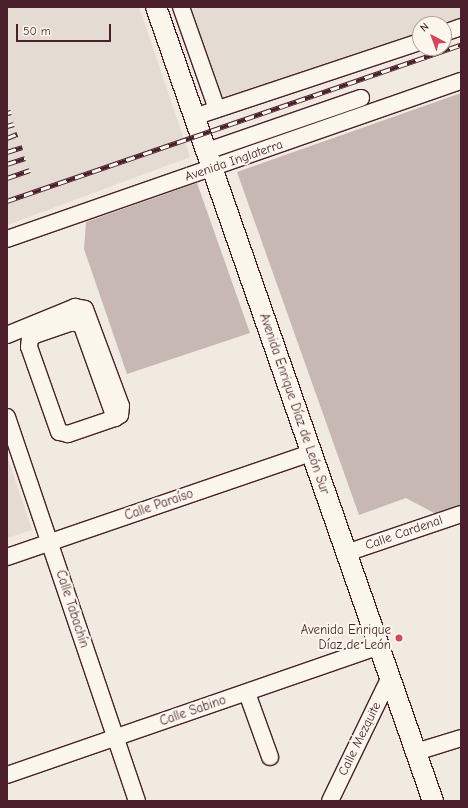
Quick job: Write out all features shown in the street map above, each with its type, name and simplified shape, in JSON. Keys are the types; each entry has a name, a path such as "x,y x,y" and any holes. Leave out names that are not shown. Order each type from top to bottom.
{"main road":[{"name":"Avenida Enrique Díaz de León Sur","path":"156,7 310,453 433,801"}],"street":[{"path":"181,7 217,109"},
{"path":"194,117 412,45"},
{"name":"Avenida Inglaterra","path":"7,239 210,160 461,81"},
{"path":"210,160 361,98"},
{"path":"7,335 75,307 85,309 122,406 120,415 115,418 68,434 59,432 29,347 30,338 70,323 77,323 82,326 115,418"},
{"name":"Calle Tabachín","path":"7,417 51,542 114,738 137,801"},
{"name":"Calle Paraíso","path":"7,557 310,453"},
{"name":"Calle Cardenal","path":"346,553 461,514"},
{"name":"Calle Sabino","path":"7,775 379,646"},
{"name":"Calle Mezquite","path":"330,801 390,677"},
{"path":"247,693 270,757"},
{"path":"416,752 461,738"}],"shaded area":[{"path":"7,7 139,7 190,157 7,225"},
{"path":"178,7 461,7 461,29 452,32 452,16 412,16 412,46 214,113"},
{"path":"7,456 32,530 7,538"}],"building":[{"path":"461,93 461,504 436,514 406,498 359,515 237,172"},
{"path":"197,183 250,333 127,374 84,249 86,222"}],"railway":[{"path":"7,201 461,45"},
{"path":"7,113 11,112"},
{"path":"7,126 14,124"},
{"path":"7,138 17,134"},
{"path":"7,152 22,147"},
{"path":"7,164 25,158"},
{"path":"7,178 30,170"}],"place":[{"name":"Avenida Enrique Díaz de León","path":"399,638"}]}
